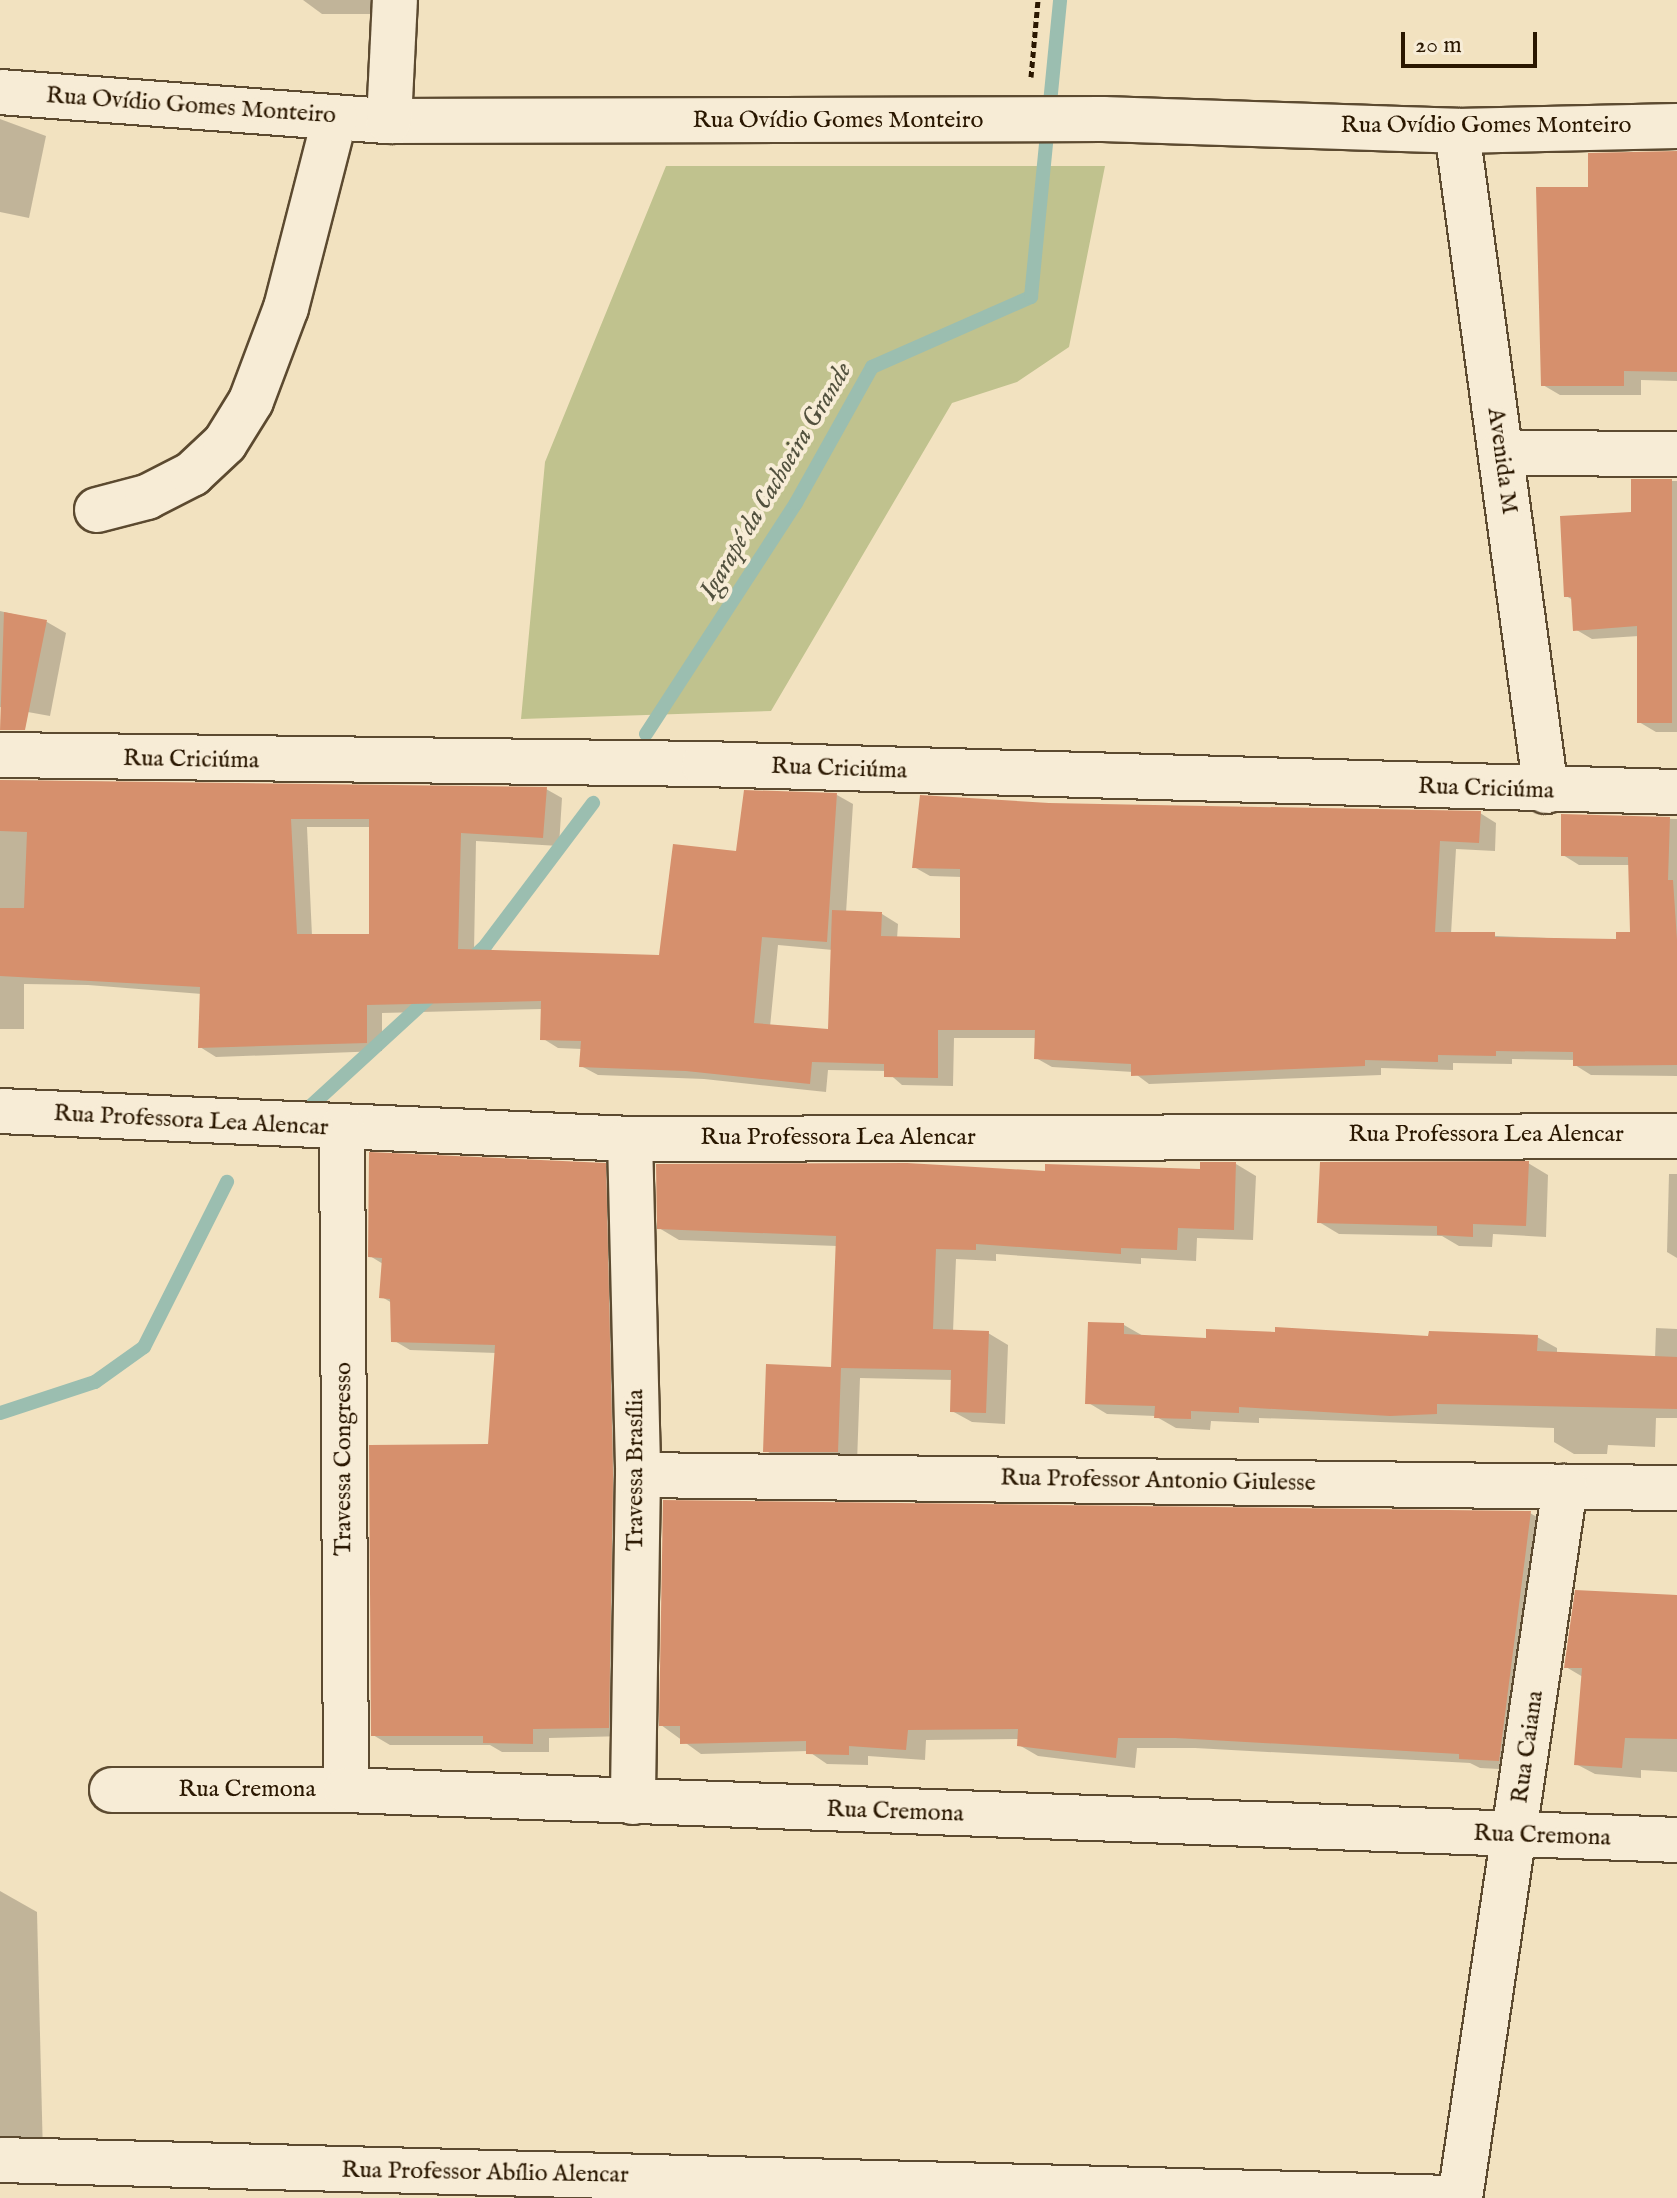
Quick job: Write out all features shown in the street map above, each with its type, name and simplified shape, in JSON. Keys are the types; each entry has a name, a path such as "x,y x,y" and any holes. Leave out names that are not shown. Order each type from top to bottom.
{"street":[{"path":"389,121 395,0"},
{"name":"Rua Ovídio Gomes Monteiro","path":"0,92 389,121 1103,119 1457,131 1677,126"},
{"path":"97,510 147,497 192,474 225,443 251,401 286,308 335,117"},
{"name":"Avenida M","path":"1457,131 1546,791"},
{"path":"1501,453 1677,454"},
{"name":"Rua Criciúma","path":"0,755 704,764 1546,791 1677,792"},
{"name":"Rua Professora Lea Alencar","path":"0,1111 630,1139 1677,1136"},
{"name":"Travessa Congresso","path":"342,1128 346,1790"},
{"name":"Travessa Brasília","path":"630,1139 638,1475 633,1802"},
{"name":"Rua Professor Antonio Giulesse","path":"638,1475 1677,1488"},
{"name":"Rua Caiana","path":"1460,2198 1565,1487"},
{"name":"Rua Cremona","path":"112,1790 346,1790 1677,1840"},
{"name":"Rua Professor Abílio Alencar","path":"0,2160 1450,2198"}],"path":[{"path":"1034,121 1038,0"}],"green space":[{"path":"666,166 1105,166 1069,347 1017,382 952,403 771,711 521,719 545,462"}],"building":[{"path":"1677,151 1677,372 1624,371 1624,386 1541,386 1536,187 1588,187 1588,153"},
{"path":"1631,479 1672,479 1672,723 1637,723 1637,626 1573,631 1571,597 1564,597 1560,516 1631,512"},
{"path":"4,612 47,620 25,730 0,730"},
{"path":"0,780 547,787 543,838 461,833 458,949 659,955 673,844 736,851 744,790 837,793 827,942 762,937 754,1023 828,1029 832,910 882,912 881,936 960,938 960,869 912,868 920,795 1049,803 1481,811 1479,843 1440,841 1435,932 1495,932 1495,937 1616,939 1616,932 1630,932 1628,857 1561,856 1561,814 1670,817 1668,880 1673,880 1677,940 1677,1065 1573,1066 1573,1052 1496,1051 1496,1056 1438,1055 1438,1062 1365,1060 1365,1066 1131,1076 1131,1064 1034,1059 1035,1030 938,1030 938,1078 884,1077 884,1064 812,1062 810,1084 686,1071 579,1067 581,1041 540,1040 541,1001 367,1005 367,1043 198,1048 200,987 0,976 0,908 24,908 27,832 0,831","holes":["291,819 369,819 369,934 297,934"]},
{"path":"369,1152 606,1163 613,1475 609,1728 533,1729 533,1744 483,1743 483,1736 371,1736 369,1445 488,1444 495,1345 391,1342 390,1299 379,1298 382,1258 368,1257"},
{"path":"1529,1161 1526,1226 1473,1224 1473,1237 1437,1235 1437,1226 1317,1223 1320,1162"},
{"path":"1200,1162 1236,1162 1234,1230 1178,1228 1177,1250 1121,1248 1121,1254 976,1244 976,1250 936,1249 933,1329 989,1331 986,1413 950,1412 951,1370 841,1368 838,1452 763,1452 766,1364 831,1367 836,1236 657,1229 656,1164 907,1163 1045,1171 1045,1164 1200,1169"},
{"path":"1088,1322 1124,1323 1124,1334 1206,1338 1206,1329 1275,1332 1275,1327 1428,1336 1429,1331 1538,1335 1537,1351 1677,1357 1677,1409 1437,1404 1437,1414 1390,1416 1239,1407 1239,1413 1191,1411 1191,1419 1154,1418 1155,1406 1085,1404"},
{"path":"663,1500 1531,1511 1499,1761 1459,1759 1459,1754 1175,1738 1118,1738 1116,1758 1017,1746 1018,1729 908,1730 906,1750 849,1746 849,1755 806,1754 806,1741 680,1744 680,1726 659,1726"},
{"path":"1575,1590 1677,1595 1677,1739 1625,1738 1622,1768 1574,1765 1582,1668 1564,1668"}],"waterway":[{"name":"Igarapé da Cachoeira Grande","path":"646,734 796,503 872,367 1031,297 1060,0"},
{"name":"Igarapé da Cachoeira Grande","path":"467,963 486,945 593,803"},
{"name":"Igarapé da Cachoeira Grande","path":"302,1114 434,993"},
{"name":"Igarapé da Cachoeira Grande","path":"0,1413 95,1382 144,1347 227,1182"}]}
